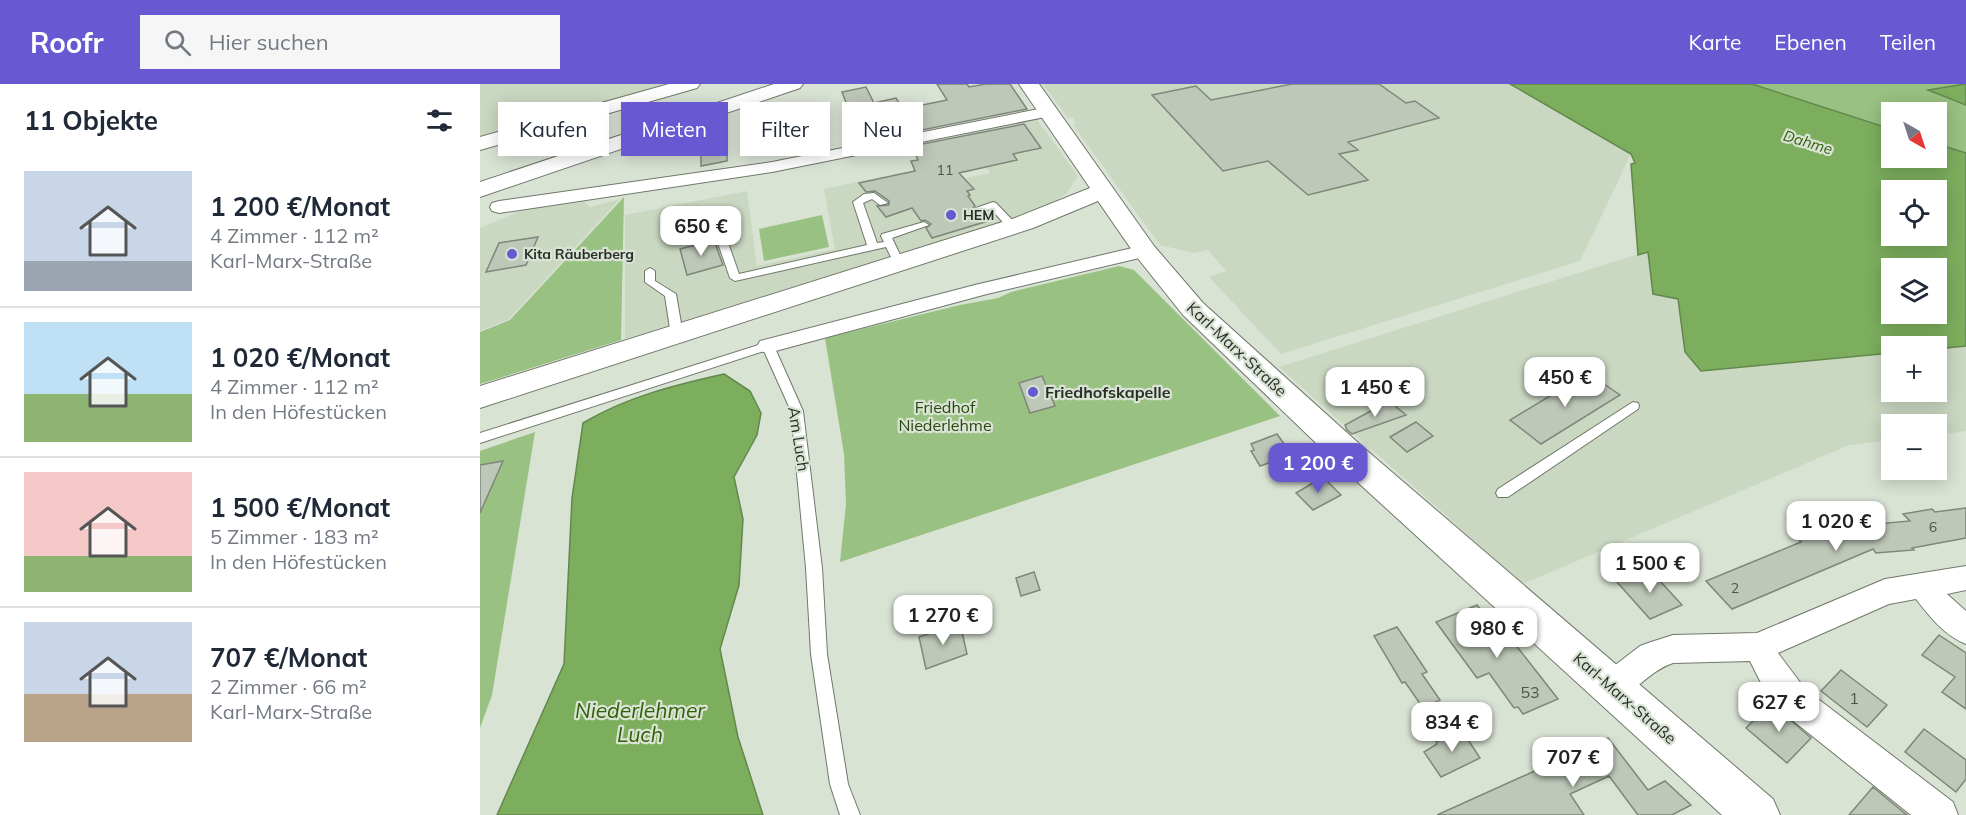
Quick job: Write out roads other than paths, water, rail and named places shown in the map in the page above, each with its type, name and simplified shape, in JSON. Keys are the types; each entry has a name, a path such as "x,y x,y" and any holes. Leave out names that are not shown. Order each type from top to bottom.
{"main road":[{"path":"480,144 690,84"},
{"path":"480,173 749,84"},
{"path":"480,190 793,84"},
{"name":"Karl-Marx-Straße","path":"1029,84 1145,251 1192,309 1361,465 1757,815"},
{"path":"480,397 677,334 894,254 1018,225 1109,198"}],"street":[{"path":"499,207 772,167 1049,112"},
{"path":"768,346 982,289 1145,251"},
{"path":"1612,687 1650,656 1673,649 1759,647 1885,592 1966,578"},
{"path":"1922,584 1940,606 1966,630"},
{"path":"1759,647 1771,671 1793,700 1940,815"}],"lane":[{"path":"873,247 858,202 867,196 874,196 883,203"},
{"path":"978,210 993,205 1018,225"},
{"path":"682,223 714,216 735,278 873,247 894,254"},
{"path":"894,254 886,236 924,225"},
{"path":"650,270 650,282 670,294 677,334"},
{"path":"480,438 768,346"},
{"name":"Am Luch","path":"768,346 797,411 813,556 819,654 839,784 850,815"},
{"path":"1503,493 1633,406"}],"water":[{"name":"Dahme","path":"1510,84 1752,84 1881,126 1881,168 1947,168 1947,147 1966,153 1966,346 1947,348 1947,336 1881,336 1881,354 1701,371 1685,352 1678,299 1653,294 1648,252 1638,255 1631,164 1635,163 1631,154"},
{"path":"1965,84 1966,105 1928,90"},
{"name":"Niederlehmer Luch","path":"724,374 750,391 761,413 757,435 734,477 743,519 739,585 720,649 738,737 763,815 497,815 564,664 572,498 583,423 634,399 669,387"}],"place":[{"name":"HEM","path":"951,215"},
{"name":"Kita Räuberberg","path":"512,254"},
{"name":"Friedhofskapelle","path":"1033,392"}],"park label":[{"name":"Friedhof Niederlehme","path":"945,416"}]}
